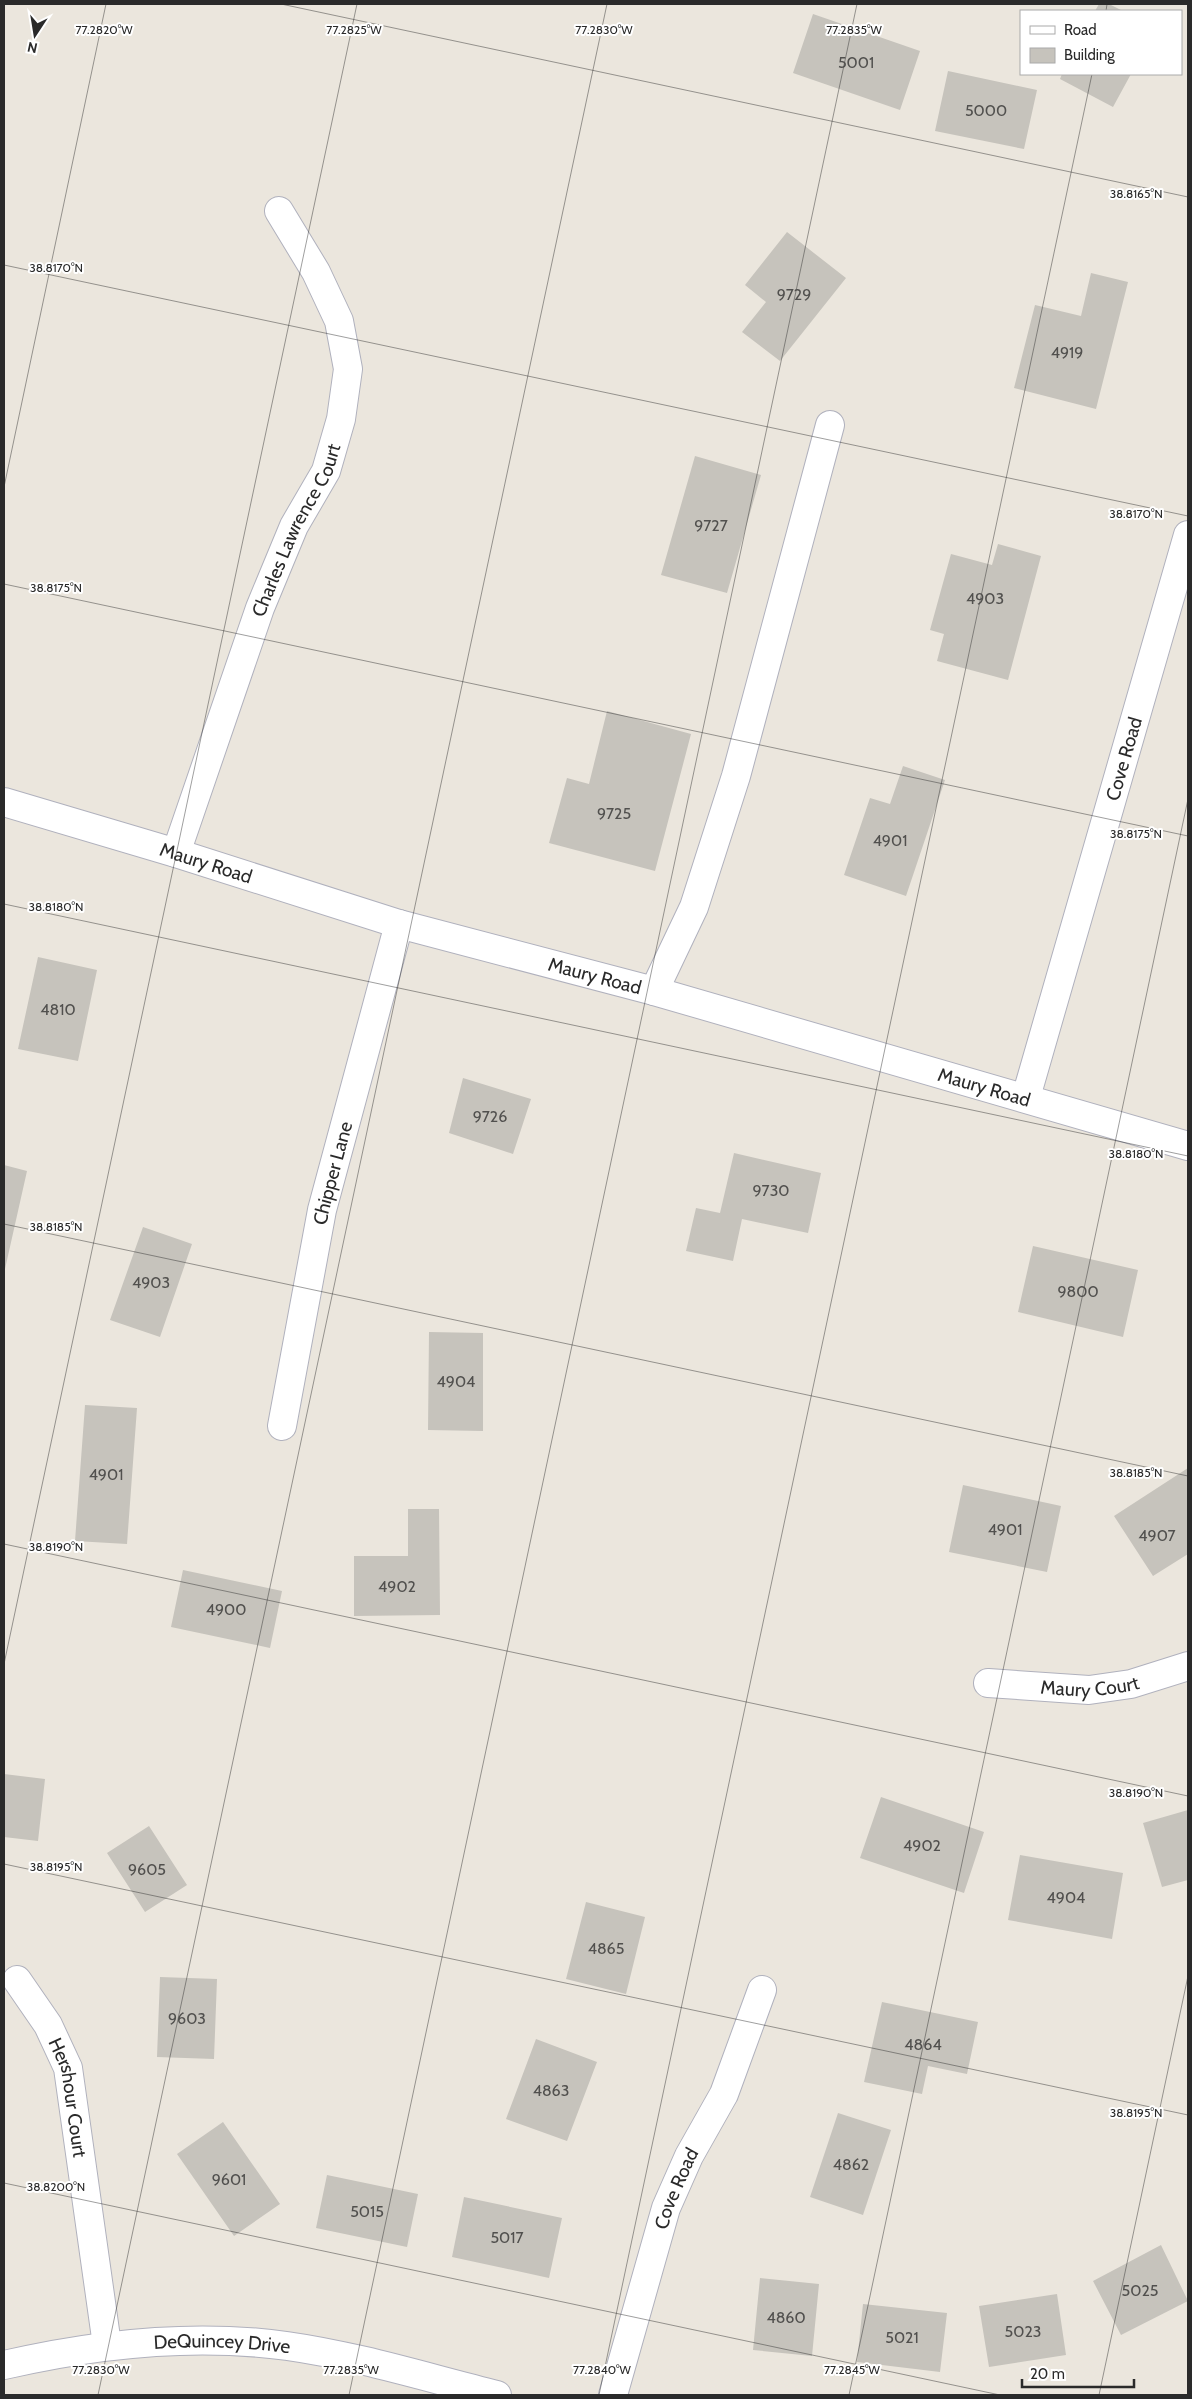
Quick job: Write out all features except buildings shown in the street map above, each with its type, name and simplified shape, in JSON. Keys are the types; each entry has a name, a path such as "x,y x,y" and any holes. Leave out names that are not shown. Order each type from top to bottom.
{"street":[{"name":"Charles Lawrence Court","path":"176,852 260,608 294,526 326,471 341,419 348,369 339,320 316,272 279,211"},
{"path":"654,991 694,907 736,776 830,425"},
{"name":"Cove Road","path":"1026,1097 1188,539"},
{"name":"Maury Road","path":"4,802 176,852 399,924 654,991 1026,1097 1188,1146"},
{"name":"Chipper Lane","path":"282,1426 322,1210 399,924"},
{"name":"Maury Court","path":"988,1683 1089,1690 1131,1684 1188,1666"},
{"name":"Hershour Court","path":"17,1980 48,2025 68,2068 106,2345"},
{"name":"Cove Road","path":"613,2395 666,2208 689,2156 724,2094 762,1990"},
{"name":"DeQuincey Drive","path":"4,2365 54,2353 106,2345 234,2341 286,2346 358,2360 497,2395"}]}
